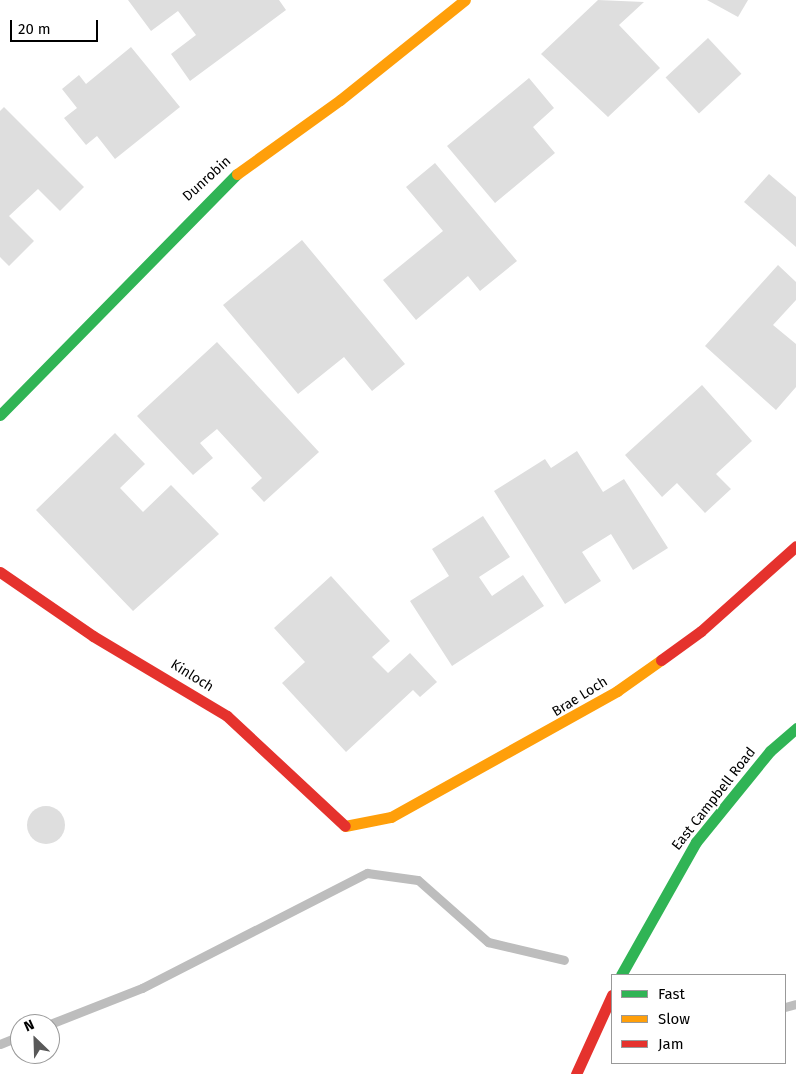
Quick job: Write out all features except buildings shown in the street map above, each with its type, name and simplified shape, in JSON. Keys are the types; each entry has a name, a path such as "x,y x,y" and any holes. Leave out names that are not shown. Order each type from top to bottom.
{"street":[{"name":"Dunrobin","path":"0,415 227,181 340,100 465,0"},
{"name":"Brae Loch","path":"351,828 391,818 581,714 701,631 796,546"},
{"name":"Kinloch","path":"0,572 93,636 227,716 340,824 351,828"},
{"name":"East Campbell Road","path":"622,974 696,842 770,751 796,728"},
{"path":"576,1074 611,997"}],"waterway":[{"path":"60,1020 142,988 367,873 418,880 488,942 564,960"},
{"path":"786,1007 796,1004"},
{"path":"0,1044 10,1040"}],"traffic: fast":[{"path":"0,415 237,174"},
{"path":"622,974 696,842 770,751 796,728"}],"traffic: slow":[{"path":"237,174 340,100 465,0"},
{"path":"345,826 391,817 617,691 661,660"}],"traffic: jam":[{"path":"661,660 701,631 796,546"},
{"path":"0,572 93,636 227,716 345,826"},
{"path":"576,1074 611,997"}]}
